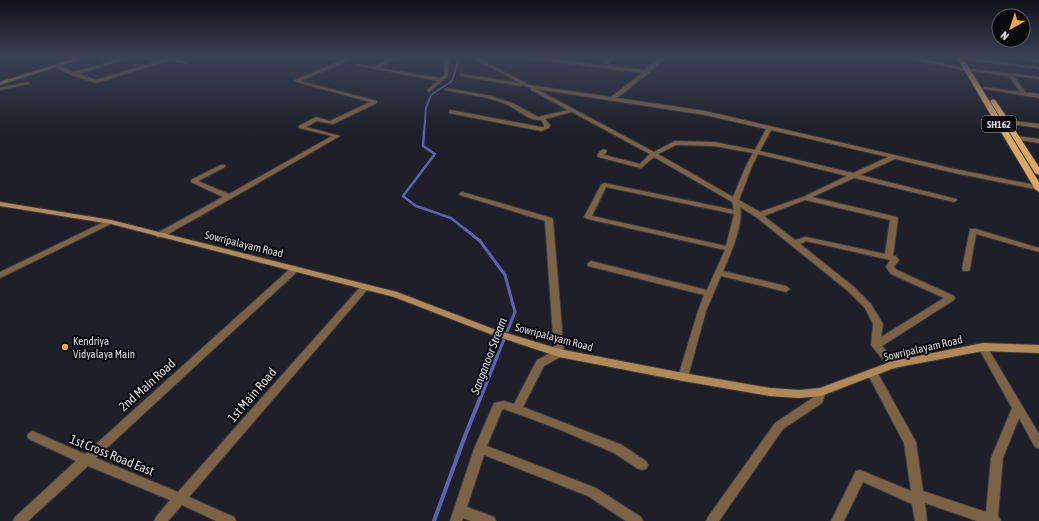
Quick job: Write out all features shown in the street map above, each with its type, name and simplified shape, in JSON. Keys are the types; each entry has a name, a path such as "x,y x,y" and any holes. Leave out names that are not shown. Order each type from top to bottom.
{"main road":[{"name":"SH162","path":"977,82 1039,188"},
{"name":"SH162","path":"980,82 1016,138 1037,166 1039,173"}],"street":[{"path":"160,235 337,136 301,127 316,119 331,123 375,102 299,82"},
{"path":"429,91 438,82"},
{"path":"506,82 705,113 950,170 1039,188"},
{"path":"521,82 654,154 759,215 851,289 868,306 878,324 876,345 893,365"},
{"path":"613,98 634,82"},
{"path":"1016,82 1024,94"},
{"path":"0,89 27,83"},
{"path":"985,88 1039,96"},
{"path":"447,89 491,98 510,104 537,119 573,110"},
{"path":"452,112 541,129 546,128 547,125 542,118"},
{"path":"1006,122 1039,126"},
{"path":"683,378 702,312 729,249 738,213 735,201 749,166 770,128"},
{"path":"1016,138 1039,141"},
{"path":"604,151 600,156 641,166 654,154 674,143 693,142 714,144 757,152 954,200"},
{"path":"759,215 805,198 894,157"},
{"path":"223,166 193,181 230,197"},
{"path":"729,249 588,217 604,185 738,213"},
{"path":"462,194 549,220 559,353 540,363 517,409"},
{"path":"805,198 894,219 889,257"},
{"name":"Sowripalayam Road","path":"0,204 111,222 397,295 493,332 559,353 683,378 770,392 799,394 821,392 893,365 983,347 1039,349"},
{"path":"0,275 111,222"},
{"path":"966,269 973,231 1039,250"},
{"path":"794,243 806,239 893,258 895,260 890,267 894,272 951,298 876,345"},
{"path":"592,264 710,294"},
{"name":"2nd Main Road","path":"19,521 295,269"},
{"path":"719,273 786,290"},
{"name":"1st Main Road","path":"160,521 365,287"},
{"path":"983,347 1017,409 1039,444"},
{"path":"872,373 910,442 921,521"},
{"path":"712,521 779,426 818,400 821,392"},
{"path":"490,521 458,516 480,449 498,406 504,405 517,409 600,441 642,465"},
{"path":"837,521 860,475 918,498 993,521 997,458 1017,409"},
{"name":"1st Cross Road East","path":"33,436 85,461 180,498 230,521"},
{"path":"480,449 592,492 638,521"}],"waterway":[{"name":"Sanganoor Stream","path":"424,133 426,108 431,95 450,82"},
{"name":"Sanganoor Stream","path":"424,132 423,146 435,154 403,196 416,206 451,218 466,230"},
{"name":"Sanganoor Stream","path":"465,229 480,241 505,275 515,312 497,357"},
{"name":"Sanganoor Stream","path":"434,521 465,436 497,356"}],"place":[{"name":"Kendriya Vidyalaya Main","path":"65,347"}]}
